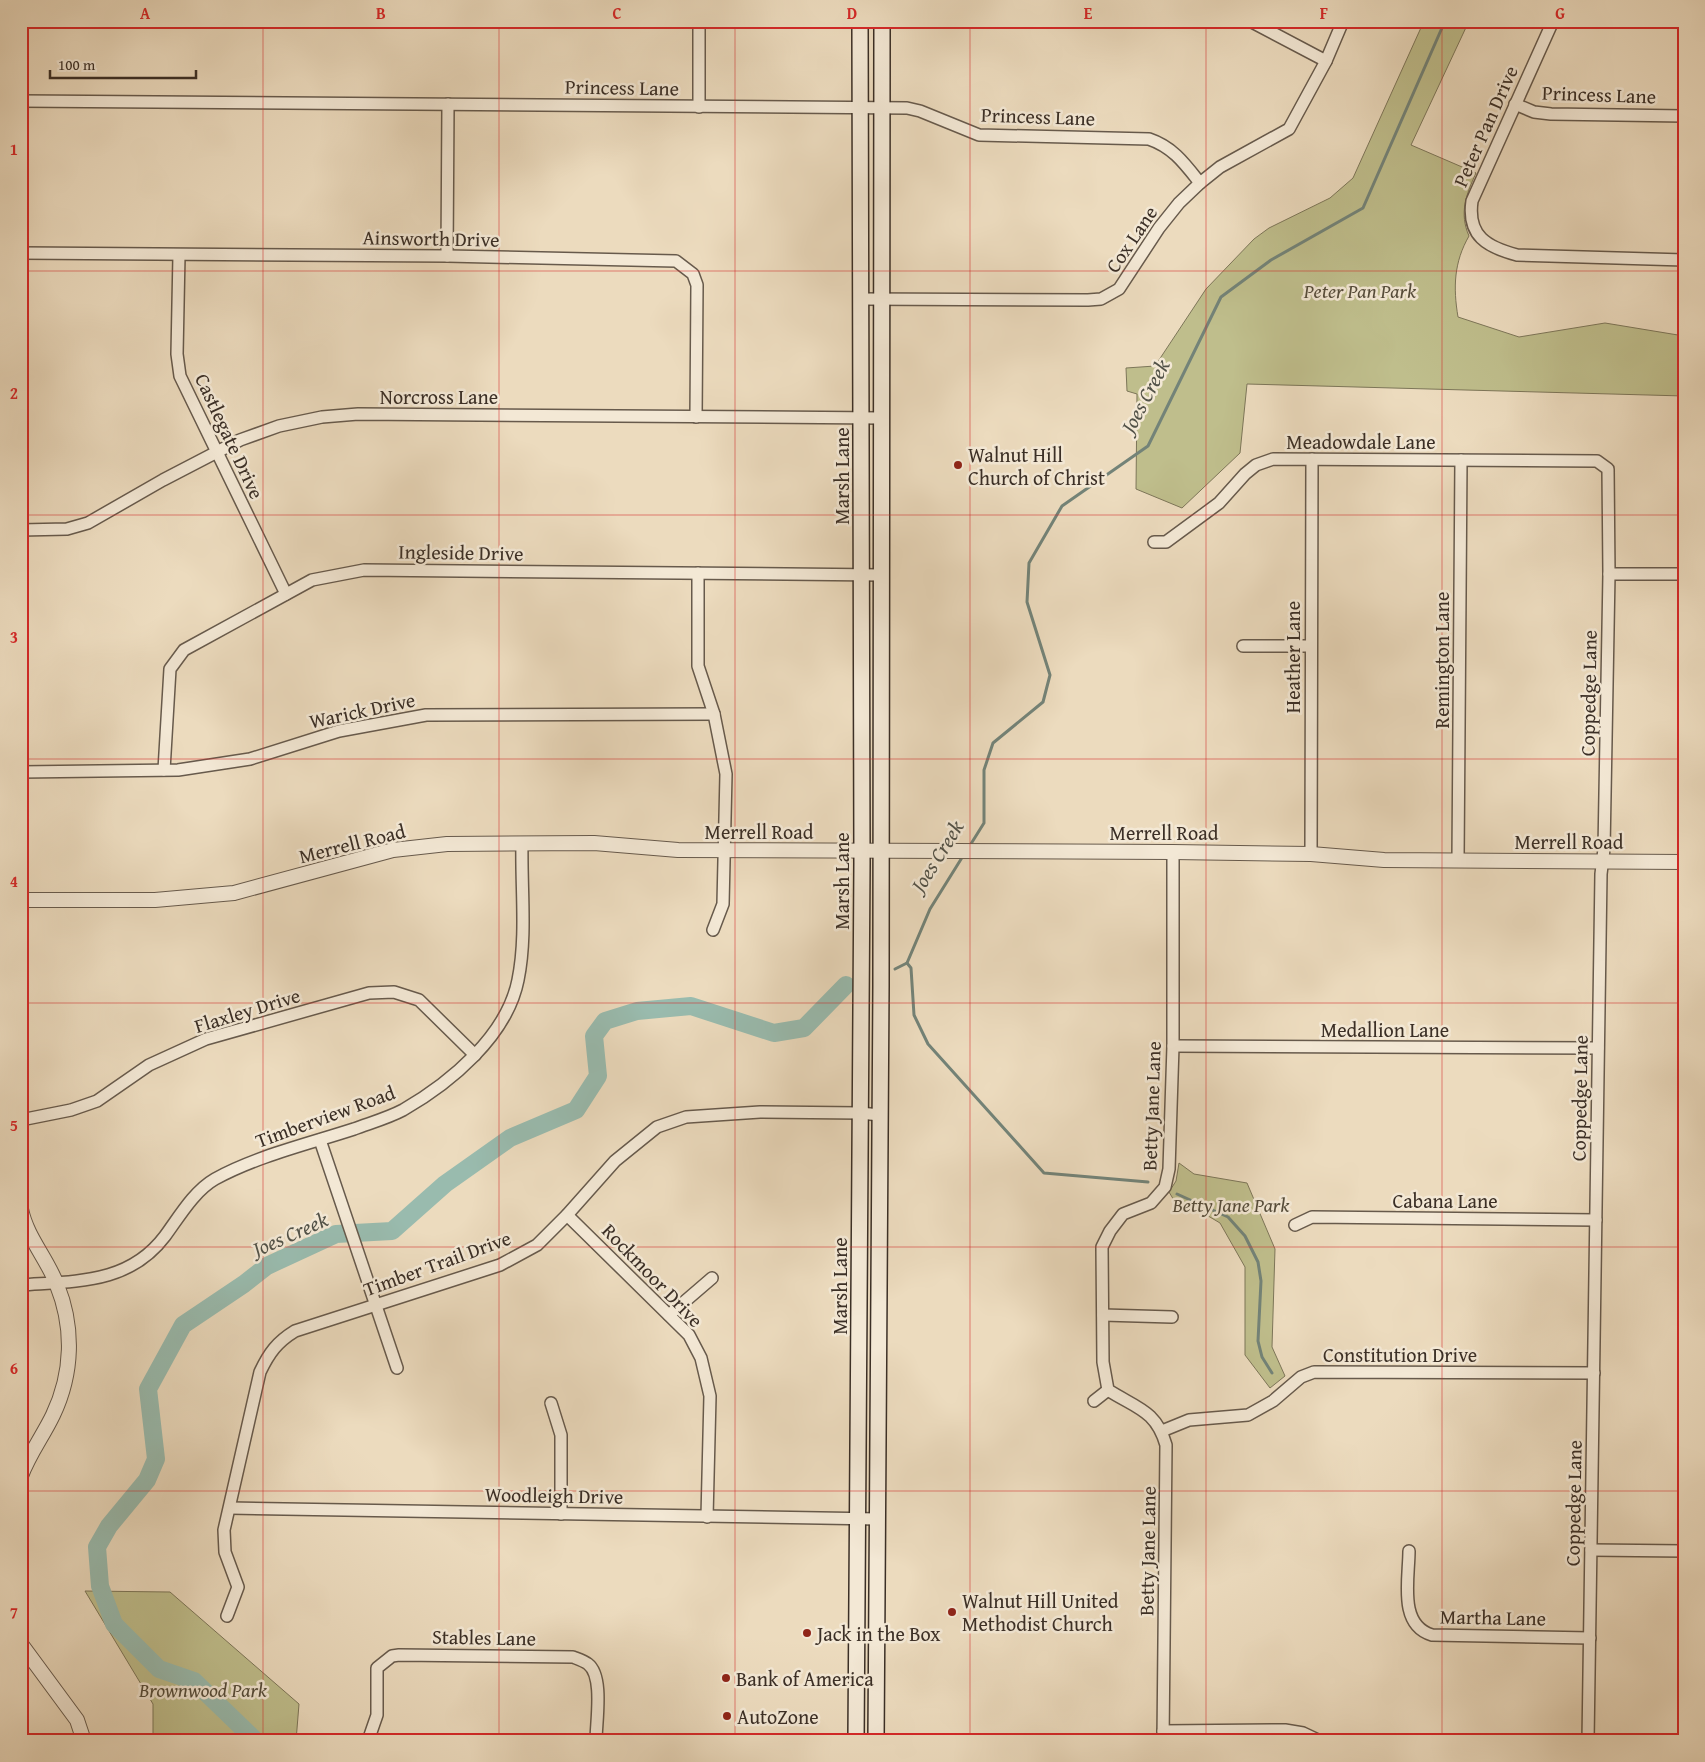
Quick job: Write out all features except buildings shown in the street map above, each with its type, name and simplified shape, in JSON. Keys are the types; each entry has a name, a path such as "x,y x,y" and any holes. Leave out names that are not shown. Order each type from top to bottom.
{"main road":[{"name":"Marsh Lane","path":"856,1741 862,851 860,21"},
{"name":"Marsh Lane","path":"876,1741 881,851 882,21"},
{"path":"858,1323 879,1323"},
{"path":"856,1694 877,1694"}],"street":[{"path":"699,21 699,107"},
{"path":"1250,21 1326,61"},
{"name":"Cox Lane","path":"860,299 1088,300 1111,296 1125,283 1159,228 1179,203 1200,183 1220,167 1289,129 1326,61 1343,21"},
{"name":"Peter Pan Drive","path":"1553,21 1477,187 1471,207 1474,226 1485,242 1497,250 1517,255 1684,260"},
{"name":"Princess Lane","path":"21,101 907,108 920,111 979,135 1149,139 1162,144 1172,151 1200,183"},
{"path":"447,256 448,104"},
{"name":"Princess Lane","path":"1515,104 1534,112 1551,114 1684,116"},
{"name":"Ainsworth Drive","path":"21,253 447,256 669,260 685,266 693,274 697,285 696,417"},
{"name":"Castlegate Drive","path":"179,254 177,354 180,376 286,594"},
{"name":"Norcross Lane","path":"21,530 67,529 88,522 216,452 279,426 322,417 358,414 881,418"},
{"name":"Heather Lane","path":"1311,854 1312,459"},
{"name":"Meadowdale Lane","path":"1154,542 1166,542 1202,517 1256,465 1273,460 1597,461"},
{"name":"Remington Lane","path":"1458,860 1461,460"},
{"name":"Coppedge Lane","path":"1588,1741 1598,1048 1609,574 1608,469 1597,461"},
{"name":"Ingleside Drive","path":"164,770 167,685 174,660 193,644 312,580 364,570 881,575"},
{"path":"698,573 698,666 714,714 726,774 723,904 713,930"},
{"path":"1609,574 1684,574"},
{"path":"1243,646 1311,646"},
{"name":"Warick Drive","path":"21,772 164,770 250,759 338,731 426,715 714,714"},
{"name":"Merrell Road","path":"21,900 197,898 268,886 393,850 447,844 594,843 678,850 724,851 1173,852 1311,854 1384,860 1684,862"},
{"name":"Timberview Road","path":"21,1285 56,1283 108,1276 136,1265 157,1246 191,1200 213,1180 240,1167 401,1110 455,1073 492,1036 512,1001 518,982 522,958 522,844"},
{"name":"Betty Jane Lane","path":"1163,1736 1167,1458 1162,1431 1149,1413 1108,1390 1103,1362 1102,1247 1110,1231 1124,1214 1151,1203 1165,1187 1169,1169 1173,852"},
{"name":"Flaxley Drive","path":"21,1120 70,1110 97,1101 149,1065 206,1039 369,993 394,992 418,1000 475,1055"},
{"name":"Medallion Lane","path":"1172,1046 1598,1048"},
{"name":"Timber Trail Drive","path":"227,1616 238,1587 225,1552 224,1530 260,1372 270,1351 280,1340 295,1331 500,1265 537,1245 567,1215 615,1161 657,1127 696,1117 760,1112 880,1115"},
{"path":"320,1140 397,1368"},
{"path":"21,1209 24,1224 56,1283 66,1312 68,1364 63,1392 53,1416 21,1476"},
{"name":"Rockmoor Drive","path":"567,1215 689,1335 701,1358 710,1396 708,1517"},
{"name":"Cabana Lane","path":"1295,1225 1312,1218 1596,1220"},
{"path":"669,1315 712,1278"},
{"path":"1103,1315 1172,1317"},
{"name":"Constitution Drive","path":"1162,1431 1189,1420 1248,1415 1273,1402 1301,1377 1314,1372 1594,1374"},
{"path":"1094,1401 1108,1390"},
{"path":"551,1403 561,1435 561,1514"},
{"name":"Woodleigh Drive","path":"230,1508 878,1520"},
{"name":"Martha Lane","path":"1409,1550 1409,1614 1414,1625 1422,1632 1432,1635 1590,1638"},
{"path":"1591,1550 1684,1551"},
{"path":"21,1644 77,1720 84,1741"},
{"name":"Stables Lane","path":"368,1741 377,1715 377,1668 392,1656 399,1655 573,1657 585,1662 594,1671 597,1681 596,1741"},
{"path":"1163,1736 1285,1730 1303,1732 1320,1741"}],"green space":[{"name":"Peter Pan Park","path":"1424,21 1469,21 1411,145 1476,173 1469,189 1464,212 1464,220 1469,236 1460,255 1456,275 1458,317 1519,337 1605,323 1684,336 1684,396 1247,384 1240,453 1182,508 1136,489 1137,394 1127,391 1126,368 1155,366 1206,289 1254,239 1269,228 1330,198 1353,178"},
{"name":"Betty Jane Park","path":"1179,1163 1194,1174 1247,1183 1275,1249 1272,1347 1285,1376 1270,1388 1245,1355 1245,1267 1220,1223 1198,1210 1175,1202 1169,1192 1176,1181"},
{"name":"Brownwood Park","path":"85,1591 170,1592 299,1704 296,1741 153,1741 153,1704"}],"waterway":[{"name":"Joes Creek","path":"969,847 984,823 984,770 993,743 1043,702 1050,675 1027,602 1029,563 1062,506 1148,446 1221,297 1271,260 1363,208 1445,21"},
{"name":"Joes Creek","path":"895,969 907,963 930,909 963,856"},
{"path":"907,963 911,968 914,1015 928,1044 1044,1173 1148,1182"},
{"name":"Joes Creek","path":"256,1741 194,1681 159,1669 114,1624 100,1586 97,1547 109,1526 147,1480 156,1459 148,1389 183,1325 244,1284 267,1266 336,1234 392,1231 445,1184 510,1138 576,1110 598,1076 594,1036 605,1021 637,1011 691,1006 774,1033 804,1028 846,985"},
{"path":"1177,1194 1228,1217 1245,1236 1258,1262 1261,1281 1258,1341 1262,1357 1272,1373"}],"place":[{"name":"Walnut Hill Church of Christ","path":"958,465"},
{"name":"Walnut Hill United Methodist Church","path":"952,1612"},
{"name":"Jack in the Box","path":"807,1633"},
{"name":"Bank of America","path":"726,1678"},
{"name":"AutoZone","path":"727,1716"}]}
